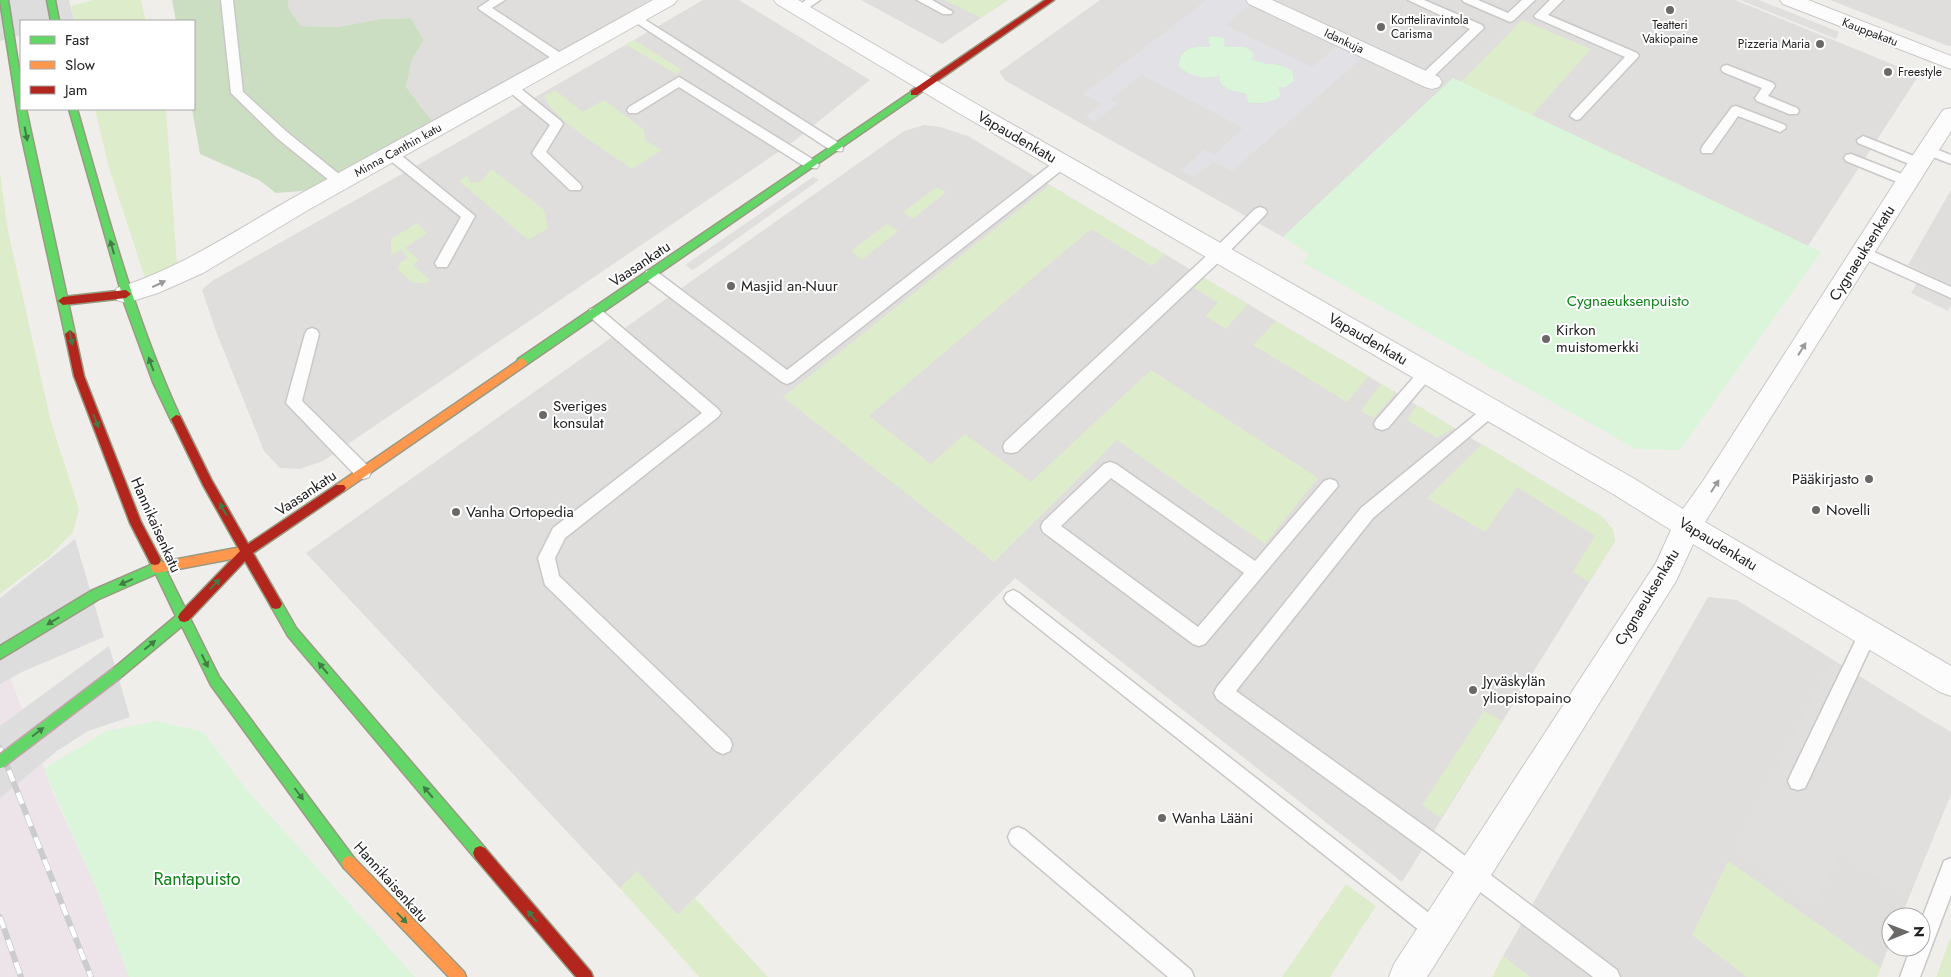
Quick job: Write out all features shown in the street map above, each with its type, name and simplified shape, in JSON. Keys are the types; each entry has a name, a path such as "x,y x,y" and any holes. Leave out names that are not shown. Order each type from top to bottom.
{"main road":[{"name":"Hannikaisenkatu","path":"4,0 20,101"},
{"path":"51,0 55,20"},
{"name":"Vaasankatu","path":"0,762 117,674 184,618 247,551 837,148 1050,0"},
{"name":"Hannikaisenkatu","path":"21,110 79,376 136,523 157,568 215,681 355,870 459,977"},
{"path":"73,110 126,294 159,385 208,482 292,632 586,977"},
{"path":"62,301 126,294"},
{"name":"Vaasankatu","path":"0,653 95,595 157,568 247,551"}],"street":[{"name":"Minna Canthin katu","path":"126,294 152,288 190,269 340,182 667,0"},
{"name":"Idankuja","path":"1256,0 1428,80"},
{"name":"Kauppakatu","path":"1790,0 1951,63"},
{"name":"Vapaudenkatu","path":"799,3 889,64 928,84 1623,486 1687,526 1951,682"},
{"name":"Cygnaeuksenkatu","path":"1410,976 1436,931 1666,572 1687,526 1713,489 1918,164 1951,115"}],"lane":[{"path":"227,0 237,93 282,135 340,182"},
{"path":"499,0 484,8 561,59"},
{"path":"923,0 947,12"},
{"path":"1414,0 1478,28 1428,80"},
{"path":"1468,0 1510,18 1529,0"},
{"path":"1557,0 1540,16 1633,56 1576,116"},
{"path":"636,18 837,148"},
{"path":"1727,69 1769,86 1761,98 1793,111"},
{"path":"633,110 679,81 812,165"},
{"path":"511,87 557,124 539,153 575,187"},
{"path":"1707,150 1736,110 1780,128"},
{"path":"1863,140 1918,164"},
{"path":"391,154 468,216 442,263"},
{"path":"1851,158 1918,164 1951,160"},
{"path":"651,275 787,378 1062,163"},
{"path":"1011,447 1219,254 1260,212"},
{"path":"1863,252 1951,293"},
{"path":"595,313 713,412 559,533 546,558 551,580 723,745"},
{"path":"312,334 294,403 363,472"},
{"path":"1382,424 1426,373"},
{"path":"1491,410 1367,513 1223,692 1473,874 1610,977"},
{"path":"1256,572 1110,468 1049,527 1198,638 1256,572 1330,486"},
{"path":"1013,598 1436,931"},
{"path":"1798,781 1868,633"},
{"path":"1018,837 1184,977"},
{"path":"1910,977 1951,868"}],"shaded area":[{"path":"288,0 651,0 432,121 406,87 412,60 424,40 411,18 381,19 337,27 301,26 289,9"},
{"path":"703,0 739,0 870,80 793,142 323,461 300,469 280,468 264,451 217,334 202,290 212,281 446,149"},
{"path":"861,0 1008,0 942,44"},
{"path":"1100,0 1735,0 1919,75 1808,246 1453,78 1283,237 1006,81 999,72"},
{"path":"1207,0 1255,0 1225,25 1312,67 1343,41 1369,52 1232,171 1213,162 1194,177 1181,170 1204,150 1214,155 1243,128 1142,75 1111,99 1118,104 1094,122 1085,117 1102,104 1083,94","holes":["1212,36 1224,38 1225,44 1222,46 1246,47 1251,49 1254,56 1251,59 1265,64 1279,64 1292,70 1294,81 1285,87 1278,87 1281,95 1278,99 1254,104 1248,102 1246,94 1229,90 1221,85 1219,76 1203,78 1186,73 1179,67 1179,59 1182,53 1188,49 1209,47 1212,45 1209,44 1208,38"]},
{"path":"1740,0 1759,0 1839,32 1836,39"},
{"path":"1830,0 1951,0 1951,46 1948,46"},
{"path":"924,125 940,127 968,136 1601,516 1613,529 1615,541 1402,882 1015,578 661,932 306,553 904,131"},
{"path":"813,177 819,180 693,270 685,265"},
{"path":"1951,190 1951,285 1908,265"},
{"path":"1920,278 1951,293 1951,305 1948,311 1911,293"},
{"path":"1708,597 1737,600 1951,733 1951,794 1905,907 1881,907 1881,957 1885,957 1877,977 1530,977 1503,956"},
{"path":"0,650 54,795 97,890 129,977 0,977"},
{"path":"1831,660 1951,732 1951,794 1908,898 1840,853 1816,904 1735,849"}],"green space":[{"path":"93,0 141,0 146,20 74,20 71,6"},
{"path":"172,0 288,0 289,9 301,26 337,27 381,19 411,18 424,40 412,60 406,87 432,121 317,186 302,191 276,193 259,180 200,154 192,110 195,110 195,20 176,20"},
{"path":"944,0 1008,0 981,18"},
{"path":"1522,20 1591,49 1532,115 1795,239 1791,244 1448,83 1453,78 1461,82"},
{"path":"1212,36 1224,38 1225,44 1223,46 1241,46 1249,49 1254,56 1251,59 1292,70 1294,81 1280,91 1281,96 1278,99 1263,103 1252,103 1248,102 1246,94 1229,90 1213,78 1195,76 1179,67 1179,61 1184,52 1198,46 1209,47 1208,38"},
{"path":"634,40 682,70 676,74 625,44"},
{"name":"Cygnaeuksenpuisto","path":"1453,78 1821,252 1680,450 1636,449 1302,262 1309,254 1283,237"},
{"path":"555,90 583,112 604,100 643,129 646,141 662,150 632,169 569,125 558,115 544,96"},
{"path":"95,110 166,110 177,264 145,278 109,168"},
{"path":"492,169 544,210 548,228 528,240 459,181 467,176 471,183 480,182"},
{"path":"0,172 8,231 51,422 79,509 73,532 50,556 0,594"},
{"path":"1050,185 1165,254 1152,266 1091,229 869,416 931,464 965,434 1031,482 1151,370 1318,478 1265,544 1117,440 994,562 783,397"},
{"path":"937,187 946,192 913,219 903,212"},
{"path":"417,223 427,233 405,248 419,260 413,265 430,280 427,283 413,283 398,270 400,263 408,258 401,249 391,255 391,239"},
{"path":"887,224 898,231 862,260 851,251"},
{"path":"1204,278 1248,304 1226,329 1205,316 1218,303 1194,288"},
{"path":"1276,321 1369,376 1347,402 1253,345"},
{"path":"1381,384 1396,392 1374,418 1361,411"},
{"path":"1417,405 1454,428 1437,438 1407,420"},
{"path":"1482,444 1601,516 1613,529 1615,541 1589,582 1573,572 1595,536 1517,487 1485,532 1427,498"},
{"path":"1484,711 1502,721 1441,818 1422,805"},
{"name":"Rantapuisto","path":"157,721 203,732 247,790 415,977 129,977 97,890 44,769 106,731"},
{"path":"1728,861 1881,968 1877,977 1747,977 1692,935"},
{"path":"637,871 678,915 695,898 768,977 699,977 620,888"},
{"path":"1346,884 1376,906 1330,977 1282,977"},
{"path":"1951,936 1951,977 1936,977"},
{"path":"1503,956 1530,977 1492,977"}],"pier":[{"path":"0,0 69,0 74,20 20,20 20,35 0,41"},
{"path":"75,539 104,637 22,672 0,684 0,598"},
{"path":"109,646 130,717 88,731 57,751 0,798 0,726"}],"railway":[{"path":"0,748 91,977"},
{"path":"0,917 21,977"}],"traffic: fast":[{"path":"4,0 20,101"},
{"path":"51,0 55,20"},
{"path":"522,362 914,93"},
{"path":"21,110 70,334"},
{"path":"73,110 117,266 143,344 176,419"},
{"path":"155,560 215,681 349,863"},
{"path":"0,653 95,595 157,568"},
{"path":"276,604 292,632 480,853"},
{"path":"117,673 184,617"},
{"path":"0,762 117,673"}],"traffic: slow":[{"path":"340,488 522,362"},
{"path":"157,568 247,551"},
{"path":"349,863 459,977"}],"traffic: jam":[{"path":"914,93 1050,0"},
{"path":"63,301 126,294"},
{"path":"70,334 79,376 136,523 155,560"},
{"path":"176,419 207,482 276,604"},
{"path":"184,617 247,551 340,488"},
{"path":"480,853 586,977"}],"place":[{"name":"Teatteri Vakiopaine","path":"1670,10"},
{"name":"Kortteliravintola Carisma","path":"1381,27"},
{"name":"Pizzeria Maria","path":"1820,44"},
{"name":"Freestyle","path":"1888,72"},
{"name":"Masjid an-Nuur","path":"731,286"},
{"name":"Kirkon muistomerkki","path":"1546,339"},
{"name":"Sveriges konsulat","path":"543,415"},
{"name":"Pääkirjasto","path":"1869,479"},
{"name":"Novelli","path":"1816,510"},
{"name":"Vanha Ortopedia","path":"456,512"},
{"name":"Jyväskylän yliopistopaino","path":"1473,690"},
{"name":"Wanha Lääni","path":"1162,818"}]}
